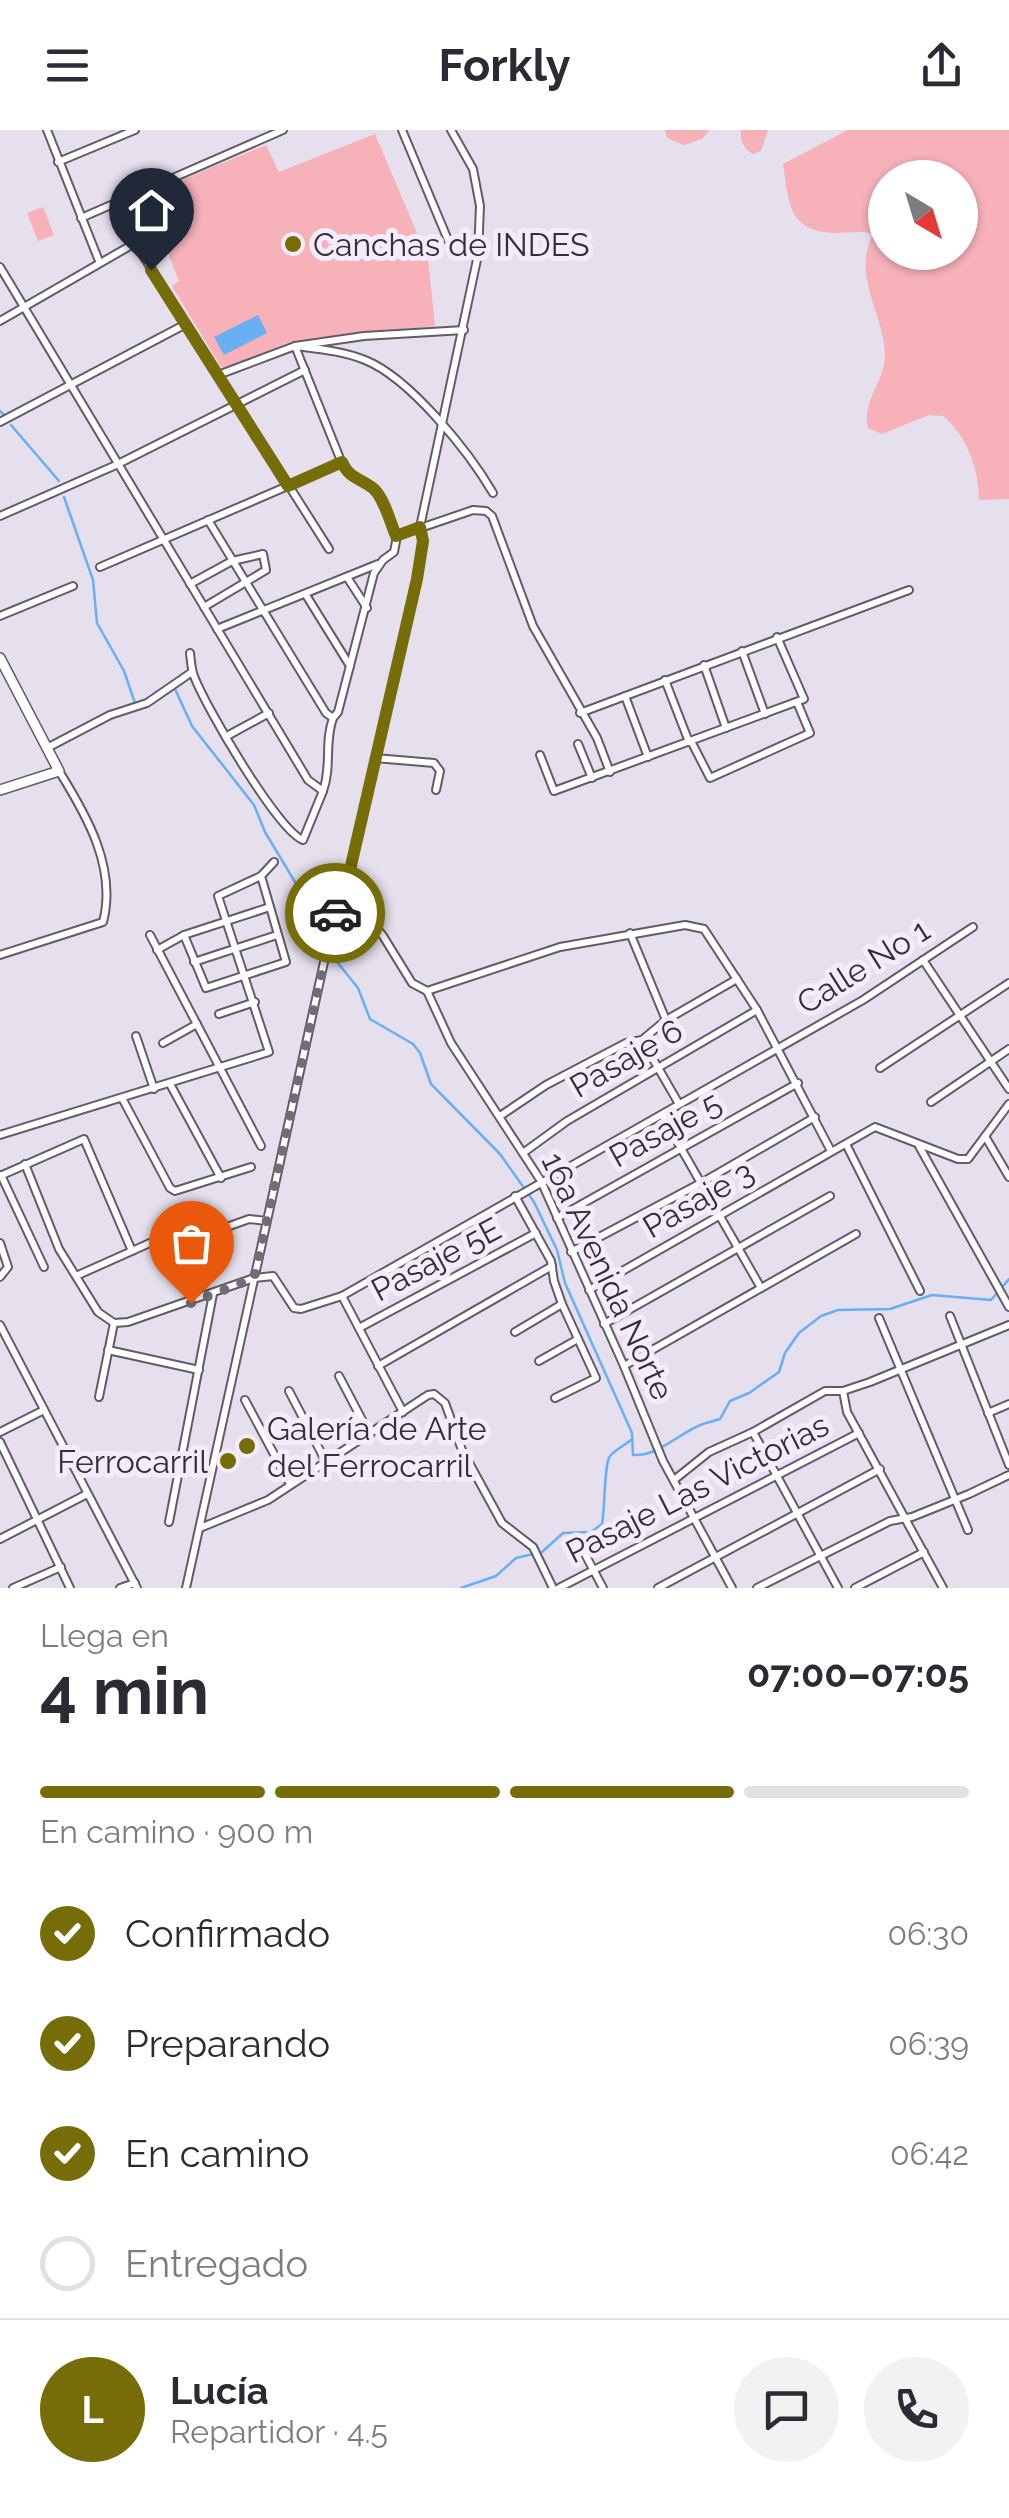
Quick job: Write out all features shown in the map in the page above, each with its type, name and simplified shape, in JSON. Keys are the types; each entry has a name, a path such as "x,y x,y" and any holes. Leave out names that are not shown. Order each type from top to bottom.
{"street":[{"path":"46,130 99,261"},
{"path":"58,162 135,130"},
{"path":"81,218 283,130"},
{"path":"402,130 448,240"},
{"path":"186,1588 344,876 350,870 417,579 423,541 420,527 478,255 480,206 472,169 452,130"},
{"path":"0,321 99,261 135,244 330,549"},
{"path":"0,267 308,780 323,791"},
{"path":"0,422 71,388 184,324"},
{"path":"218,375 295,346 364,336 464,330"},
{"path":"218,630 380,563 394,552 396,536 379,496 352,478 342,462 295,346"},
{"path":"295,346 368,360 408,390 464,448 493,493"},
{"path":"0,516 116,464 305,370"},
{"path":"100,567 342,462"},
{"path":"396,536 478,509 492,516 532,626 597,738 610,772"},
{"path":"208,520 326,713 333,718"},
{"path":"190,584 232,561 263,554 266,570 204,607"},
{"path":"190,653 192,672 227,736 272,808 297,838 304,840 330,774 326,742 380,563"},
{"path":"347,577 367,608"},
{"path":"0,616 73,586"},
{"path":"580,713 909,590"},
{"path":"306,595 351,666"},
{"path":"540,755 554,791 804,699 777,637"},
{"path":"742,650 765,714"},
{"path":"0,658 80,805 106,869 108,892 102,922 0,955"},
{"path":"704,665 726,728"},
{"path":"47,748 110,715 147,703 192,672"},
{"path":"665,680 690,742 710,778 810,733 797,702"},
{"path":"625,696 648,757"},
{"path":"227,736 268,712"},
{"path":"578,744 592,778"},
{"path":"375,758 434,763 440,771 436,790"},
{"path":"0,790 60,771"},
{"path":"0,1136 269,1052 218,896 261,876 274,862"},
{"name":"16a Avenida Norte","path":"350,870 361,909 384,936 412,983 427,992 451,1042 541,1181 661,1456 732,1588"},
{"path":"184,935 206,988 286,962 261,876"},
{"path":"156,950 184,935 270,908"},
{"path":"427,992 511,962 630,933 684,925 704,929 757,1010 831,1151"},
{"name":"Calle No 1","path":"254,1278 276,1278 295,1309 342,1296 863,1000 973,926"},
{"path":"630,933 666,1020"},
{"path":"150,935 261,1146"},
{"path":"194,962 278,935"},
{"path":"923,960 1009,1089"},
{"path":"500,1116 546,1085 626,1043 642,1040 666,1020 737,978"},
{"path":"880,1068 1009,983"},
{"path":"219,1014 255,1002"},
{"name":"Pasaje 6","path":"523,1152 567,1121 757,1010"},
{"path":"163,1043 196,1024"},
{"path":"136,1036 154,1089"},
{"path":"642,1040 679,1104"},
{"path":"931,1102 1009,1050"},
{"name":"Pasaje 5","path":"557,1218 798,1083"},
{"path":"170,1084 221,1178"},
{"path":"122,1098 175,1191 251,1167"},
{"path":"918,1145 964,1160 1009,1104"},
{"path":"662,1114 761,1288"},
{"path":"572,1252 815,1118"},
{"name":"Pasaje 3","path":"589,1290 831,1151 880,1127 918,1145"},
{"path":"985,1136 1009,1177"},
{"path":"44,1267 0,1176 84,1139 132,1251"},
{"path":"846,1144 920,1291"},
{"path":"918,1145 1009,1307"},
{"path":"25,1164 52,1235 102,1317 128,1322 254,1278"},
{"path":"515,1196 552,1266 562,1304 596,1378 555,1398"},
{"path":"604,1324 830,1196"},
{"path":"76,1276 161,1238 199,1238 249,1220 266,1221"},
{"name":"Pasaje 5E","path":"359,1328 536,1233"},
{"path":"624,1366 856,1234"},
{"path":"0,1244 8,1267 0,1277"},
{"path":"378,1366 552,1266"},
{"path":"169,1522 213,1293"},
{"path":"342,1296 402,1412"},
{"path":"515,1332 562,1304"},
{"path":"950,1316 1009,1464"},
{"path":"879,1318 968,1530"},
{"path":"99,1397 114,1322"},
{"path":"0,1325 136,1585 120,1588"},
{"path":"674,1480 709,1452 825,1391 843,1391 1009,1325"},
{"path":"539,1361 578,1339"},
{"path":"108,1350 200,1370"},
{"path":"340,1376 370,1435"},
{"path":"289,1391 325,1460"},
{"path":"843,1391 848,1412 943,1588"},
{"path":"198,1528 268,1500 325,1460 434,1394 445,1403 462,1450 502,1523 532,1547 556,1588"},
{"path":"246,1400 290,1484"},
{"path":"988,1413 1009,1404"},
{"path":"0,1432 44,1410"},
{"path":"753,1432 838,1588"},
{"name":"Pasaje Las Victorias","path":"556,1588 859,1432"},
{"path":"0,1442 70,1588"},
{"path":"658,1588 880,1470"},
{"path":"757,1588 906,1516 956,1499 1009,1474"},
{"path":"0,1540 87,1494"},
{"path":"855,1588 924,1552"},
{"path":"586,1556 603,1588"},
{"path":"13,1588 61,1567"}],"shaded area":[{"path":"665,130 710,130 702,139 684,145 667,138"},
{"path":"741,130 768,130 761,151 753,154 747,149"},
{"path":"848,130 1009,130 1009,499 979,500 970,454 959,433 943,416 929,415 882,434 868,428 867,418 885,354 867,280 868,247 868,270 978,270 978,160 868,160 868,233 834,233 807,227 793,212 783,164"},
{"name":"Canchas de INDES","path":"375,134 428,259 435,326 289,342 221,367 172,286 179,281 145,195 266,145 279,172"},
{"path":"43,207 54,235 38,241 27,213"}],"water":[{"path":"258,315 267,333 224,355 214,337"}],"waterway":[{"path":"0,411 3,414"},
{"path":"11,425 59,481"},
{"path":"64,497 93,580 97,623 124,671 136,706"},
{"path":"175,689 192,726 254,805 265,832 298,887 309,937 358,988 370,1019 413,1044 431,1084 500,1154 534,1202 557,1250 565,1283 632,1433 633,1455 651,1452 694,1428 720,1419 730,1401 779,1372 785,1353 799,1333 821,1316 838,1310 890,1309 932,1295 991,1300 1009,1279"},
{"path":"461,1588 496,1576 516,1558 542,1552 563,1533 591,1532 602,1524 608,1460 631,1440"}],"way so far":[{"path":"191,1303 254,1278 335,913"}],"place":[{"name":"Canchas de INDES","path":"293,244"},
{"name":"Galería de Arte del Ferrocarril","path":"247,1446"},
{"name":"Ferrocarril","path":"228,1461"}],"route":[{"path":"151,270 288,486 342,462 352,478 379,496 396,536 420,527 423,541 417,579 350,870 344,876 335,913"}]}
